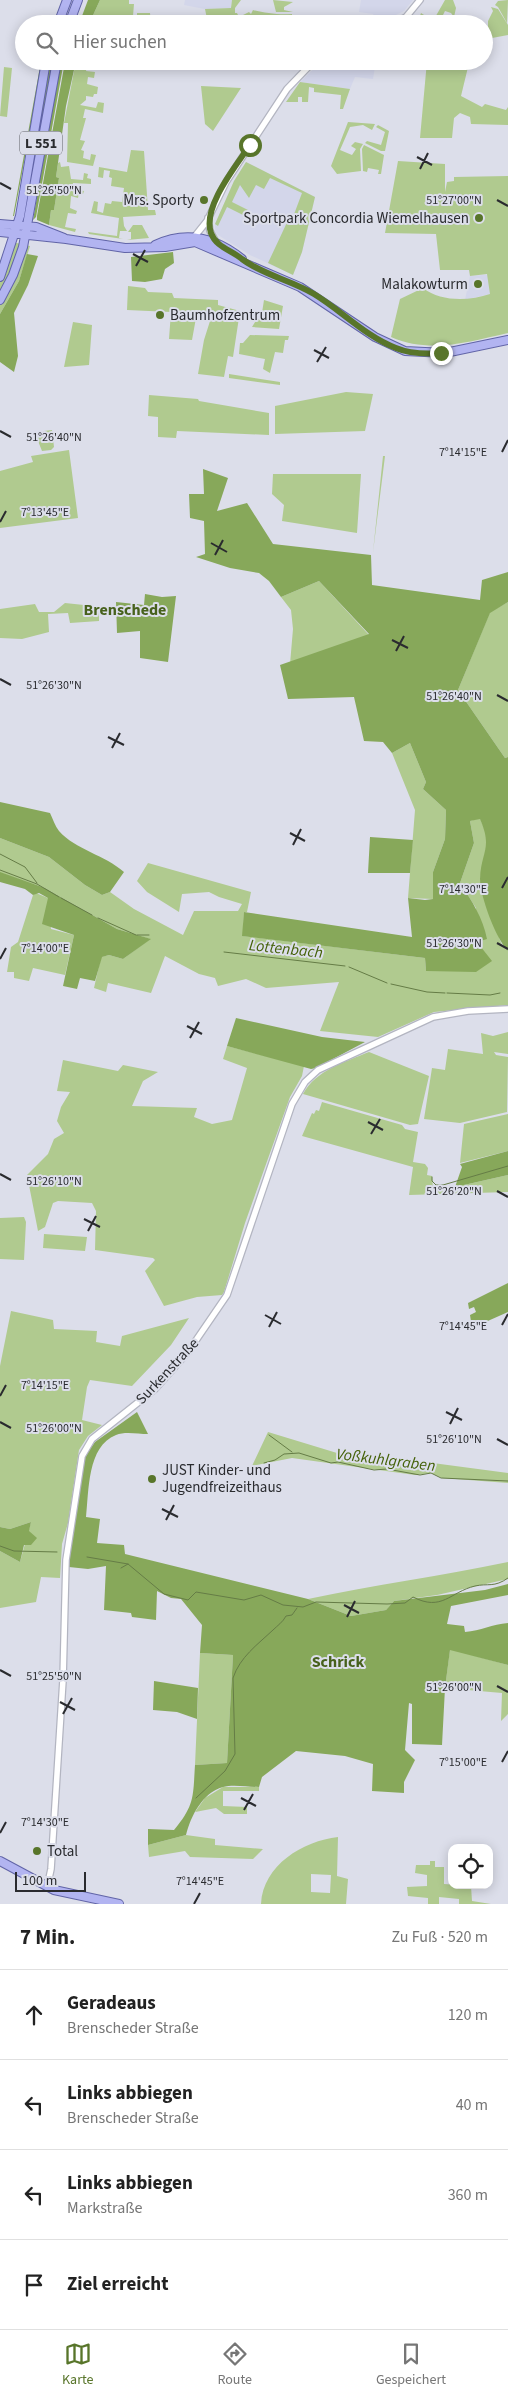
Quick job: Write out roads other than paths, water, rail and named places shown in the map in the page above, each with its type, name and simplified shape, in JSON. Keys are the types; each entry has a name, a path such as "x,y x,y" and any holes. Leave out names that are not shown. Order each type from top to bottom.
{"main road":[{"path":"61,15 67,0"},
{"path":"72,15 78,0"},
{"name":"L 551","path":"0,277 17,225 44,70"},
{"name":"L 551","path":"0,300 16,266 26,234 55,70"},
{"path":"0,224 50,230 66,239"},
{"path":"0,232 125,248 151,246 171,240 195,239 217,244 248,264"},
{"path":"195,239 313,294 364,331 400,350 421,353 445,353 508,340"},
{"path":"0,1857 47,1885"},
{"path":"0,1861 47,1885 73,1894 119,1904"}],"street":[{"path":"408,15 420,0"},
{"path":"195,239 226,182 275,107 297,76 304,70"},
{"path":"208,218 210,231 217,244"},
{"name":"Surkenstraße","path":"47,1885 51,1869 59,1755 66,1560 82,1456 92,1439 144,1398 182,1359 195,1344 227,1295 292,1104 305,1082 318,1070 437,1015 508,1009"}],"waterway":[{"name":"Lottenbach","path":"0,854 25,867 37,883"},
{"name":"Lottenbach","path":"0,870 37,884 59,897"},
{"name":"Lottenbach","path":"61,898 92,915"},
{"name":"Lottenbach","path":"98,918 136,935"},
{"name":"Lottenbach","path":"137,935 149,935"},
{"name":"Lottenbach","path":"224,952 345,966"},
{"name":"Lottenbach","path":"349,967 387,983"},
{"name":"Lottenbach","path":"391,984 427,992 445,993"},
{"name":"Lottenbach","path":"447,993 490,995 500,993"},
{"path":"432,1177 432,1181 436,1185 443,1185 508,1166"},
{"path":"269,1435 292,1452"},
{"name":"Voßkuhlgraben","path":"264,1463 275,1460 284,1454 299,1453 331,1463 338,1462 374,1470 387,1469 420,1475 431,1473 441,1478 508,1481"},
{"path":"0,1546 14,1551 57,1552"},
{"path":"87,1557 128,1564 164,1594 188,1600 196,1592 244,1600 261,1595 283,1605 303,1607 316,1602 405,1603 413,1597 423,1601 439,1602 466,1589 480,1585 495,1584 508,1578"},
{"path":"121,1568 128,1564"},
{"path":"196,1798 225,1771 235,1754 233,1678 236,1671 250,1652 286,1616 292,1615 297,1608"}],"place":[{"name":"Mrs. Sporty","path":"204,200"},
{"name":"Sportpark Concordia Wiemelhausen","path":"479,218"},
{"name":"Malakowturm","path":"478,284"},
{"name":"Baumhofzentrum","path":"160,315"},
{"name":"JUST Kinder- und Jugendfreizeithaus","path":"152,1479"},
{"name":"Total","path":"37,1851"}],"district":[{"name":"Brenschede","path":"125,609"},
{"name":"Schrick","path":"338,1661"}]}
